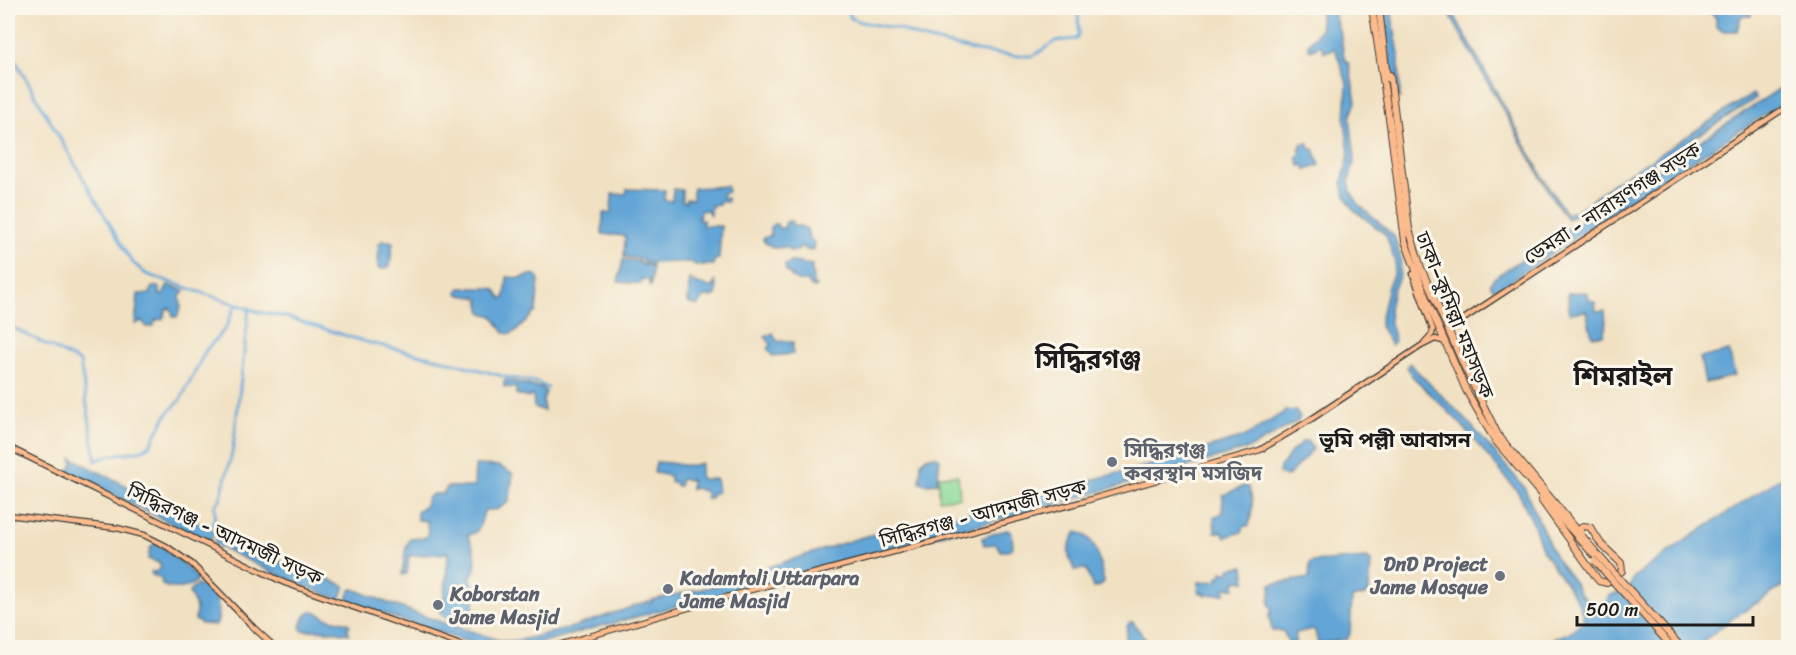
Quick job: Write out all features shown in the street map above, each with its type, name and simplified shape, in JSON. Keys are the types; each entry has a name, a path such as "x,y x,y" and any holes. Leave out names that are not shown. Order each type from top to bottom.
{"highway":[{"name":"ঢাকা–কুমিল্লা মহাসড়ক","path":"1372,8 1384,62"},
{"name":"ঢাকা–কুমিল্লা মহাসড়ক","path":"1378,8 1407,238 1477,405 1496,437 1596,558"},
{"path":"1384,62 1380,72 1400,236 1413,274 1437,329 1439,340 1479,422 1599,581 1607,583 1620,574 1621,563 1602,544 1590,527 1586,525 1582,527 1580,530 1582,534"},
{"path":"1384,62 1391,82 1410,234 1421,268 1450,328 1465,368 1498,435 1582,534 1596,558 1675,648"},
{"path":"1540,500 1682,648"}],"main road":[{"name":"ডেমরা - নারায়ণগঞ্জ সড়ক","path":"1450,328 1599,231 1678,176 1788,106"},
{"path":"1413,274 1433,332 1421,346"},
{"name":"সিদ্ধিরগঞ্জ - আদমজী সড়ক","path":"548,648 763,587 1085,501 1260,450 1307,422 1421,346 1439,340"},
{"name":"সিদ্ধিরগঞ্জ - আদমজী সড়ক","path":"8,447 285,583 470,648"},
{"path":"8,515 117,528 144,535 166,546 192,564 276,648"},
{"path":"578,646 579,639"}],"green space":[{"path":"958,475 960,497 939,500 939,476"}],"water":[{"path":"1319,8 1331,8 1336,14 1344,58 1349,64 1355,96 1356,102 1350,118 1355,158 1349,181 1351,192 1360,206 1394,236 1401,259 1400,275 1393,290 1389,308 1395,341 1391,345 1380,326 1380,321 1388,286 1394,273 1395,261 1386,235 1353,209 1345,196 1342,182 1349,155 1345,121 1347,83 1335,49 1324,52 1321,45 1310,50 1308,45 1321,28"},
{"path":"1383,8 1394,10 1392,16 1399,53 1400,98 1395,95"},
{"path":"1446,8 1449,8 1456,18 1544,179 1566,214 1582,207 1617,181 1738,103 1753,94 1756,98 1567,219 1553,199"},
{"path":"1711,8 1722,10 1723,8 1750,8 1751,16 1741,16 1737,31 1722,31 1716,27 1716,18 1710,12"},
{"path":"1788,83 1788,100 1618,208 1502,287 1493,289 1490,283 1495,277"},
{"path":"1309,143 1320,165 1306,170 1304,165 1300,166 1297,157 1301,153 1299,148 1301,144"},
{"path":"727,186 728,192 723,193 722,198 727,198 727,202 720,201 719,205 712,205 710,215 707,210 700,211 699,220 703,220 703,226 721,226 719,259 714,260 714,265 695,265 691,262 643,263 643,259 624,257 625,236 602,234 603,213 611,213 612,194 626,194 627,189 665,190 664,200 672,201 673,189 682,190 682,201 686,202 686,199 693,199 693,188"},
{"path":"792,221 793,226 807,229 809,238 814,242 813,250 806,250 802,246 797,251 791,251 786,247 774,248 764,242 763,238 770,236 770,227 777,224 778,228 784,228 786,222"},
{"path":"383,240 393,242 390,266 385,269 378,268 379,244"},
{"path":"623,260 652,265 651,286 649,286 649,280 641,279 641,284 618,282"},
{"path":"791,262 812,265 815,288 810,286 808,281 797,281 786,271 785,265"},
{"path":"534,274 539,281 536,312 511,334 504,333 493,316 482,313 479,299 460,295 457,292 460,288 491,288 496,290 502,299 505,297 507,277 520,278"},
{"path":"689,279 708,287 713,286 715,282 716,295 705,296 698,306 688,303"},
{"path":"168,285 185,291 180,296 181,308 177,317 173,317 169,308 163,319 156,320 153,327 147,327 142,321 135,324 138,294 150,294 152,287 158,287 160,295 163,295"},
{"path":"1587,292 1590,301 1595,302 1596,311 1605,311 1606,326 1603,335 1592,336 1586,311 1569,313 1568,293"},
{"path":"773,333 777,341 793,342 793,354 772,356 767,349 771,344 765,337"},
{"path":"1729,351 1735,376 1705,383 1700,358"},
{"path":"1409,363 1470,424 1524,487 1555,557 1580,594 1594,606 1603,610 1606,608 1608,596 1619,594 1630,585 1634,577 1653,563 1788,473 1788,583 1730,620 1696,647 1534,647 1575,629 1580,624 1584,618 1577,600 1543,551 1518,492 1459,422 1412,376 1407,368"},
{"path":"506,380 542,388 546,392 543,401 544,411 534,407 533,395 528,398 516,394 516,388 504,387"},
{"path":"1295,410 1300,417 1298,421 1253,447 1224,456 1057,504 524,647 483,647 353,604 347,599 350,590 354,589 415,613 493,638 509,641 523,640 567,629 649,601 651,603 652,600 715,586 862,537 975,511 1155,464 1244,437 1286,411"},
{"path":"1303,441 1307,441 1313,449 1288,476 1279,474 1280,467 1290,453"},
{"path":"936,456 940,459 937,483 920,482 921,463 927,457"},
{"path":"72,458 214,531 210,543 66,471 72,467"},
{"path":"656,462 690,465 701,463 700,479 716,479 718,491 715,494 711,493 711,498 706,498 706,492 696,488 691,490 691,480 681,479 679,486 676,486 675,482 670,482 670,476 654,473"},
{"path":"475,465 499,466 513,474 509,502 496,510 485,510 476,532 468,535 476,562 470,577 475,591 472,624 466,625 440,614 446,584 448,553 409,556 407,574 402,575 406,547 410,539 428,536 427,521 417,520 417,511 424,507 428,497 433,494 443,494 447,487 474,487"},
{"path":"1244,486 1248,487 1252,502 1249,526 1244,526 1242,532 1225,537 1223,532 1215,532 1214,517 1222,513 1223,495"},
{"path":"1008,530 1012,533 1013,547 1008,551 1001,551 996,544 984,545 982,538"},
{"path":"219,532 276,560 308,570 345,586 340,600 280,576 216,545 214,542"},
{"path":"1077,532 1090,539 1094,545 1104,582 1101,586 1093,588 1086,569 1075,570 1072,565 1068,551"},
{"path":"155,543 178,559 198,579 182,588 162,585 161,578 152,575 151,572 159,571 161,564 148,559 150,548"},
{"path":"1367,558 1371,561 1369,592 1352,598 1350,634 1347,639 1318,644 1313,629 1296,633 1295,643 1290,645 1283,631 1272,631 1269,616 1272,609 1269,604 1271,584 1309,578 1310,564 1313,562"},
{"path":"1244,566 1246,581 1235,581 1235,588 1225,588 1225,594 1206,595 1198,591 1199,582 1218,581 1218,576 1222,576 1222,572 1229,572 1230,568"},
{"path":"197,585 207,588 208,593 217,601 219,614 216,625 202,624 195,620 196,608 189,592"},
{"path":"311,611 326,618 348,623 350,625 347,629 349,634 302,631 303,620"},
{"path":"1133,622 1151,647 1125,647 1127,626"}],"waterway":[{"path":"847,8 851,18 861,22 899,29 921,38 976,51 1018,56 1033,56 1056,41 1077,39 1079,34 1078,8"},
{"path":"8,48 131,261 146,274 259,312 286,317 363,341"},
{"path":"8,325 80,362 96,461 107,456 143,450 150,445 167,414 181,399 206,350 225,329 236,304"},
{"path":"208,532 215,518 215,505 220,500 233,449 249,308"},
{"path":"366,342 448,361"},
{"path":"450,362 506,377 536,382 548,388"}],"place":[{"name":"সিদ্ধিরগঞ্জ কবরস্থান মসজিদ","path":"1112,462"},
{"name":"DnD Project Jame Mosque","path":"1500,576"},
{"name":"Kadamtoli Uttarpara Jame Masjid","path":"668,589"},
{"name":"Koborstan Jame Masjid","path":"438,605"}],"district":[{"name":"সিদ্ধিরগঞ্জ","path":"1088,359"},
{"name":"শিমরাইল","path":"1623,376"},
{"name":"ভূমি পল্লী আবাসন","path":"1395,440"}]}
